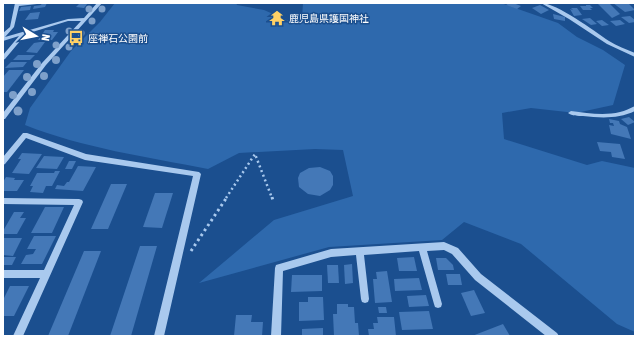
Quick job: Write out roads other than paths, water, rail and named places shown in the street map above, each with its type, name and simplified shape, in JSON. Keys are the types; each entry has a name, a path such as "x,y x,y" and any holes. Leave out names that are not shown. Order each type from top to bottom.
{"street":[{"path":"3,37 12,27 16,4 37,3"},
{"path":"3,117 44,64 100,3"},
{"path":"543,3 571,18 609,43 635,55"},
{"path":"3,37 23,34 68,20 86,20"},
{"path":"3,58 23,34"},
{"path":"609,43 635,49"},
{"path":"571,113 600,116 628,113 635,108"},
{"path":"3,162 25,135 85,157 197,174 159,336"},
{"path":"3,201 79,202 18,336"},
{"path":"276,336 279,268 331,253 444,246 455,251 478,277 554,336"},
{"path":"422,247 438,304"},
{"path":"360,251 365,299"},
{"path":"3,274 47,274"}],"place":[{"name":"鹿児島県護国神社","path":"277,18"},
{"name":"座禅石公園前","path":"76,38"}]}
